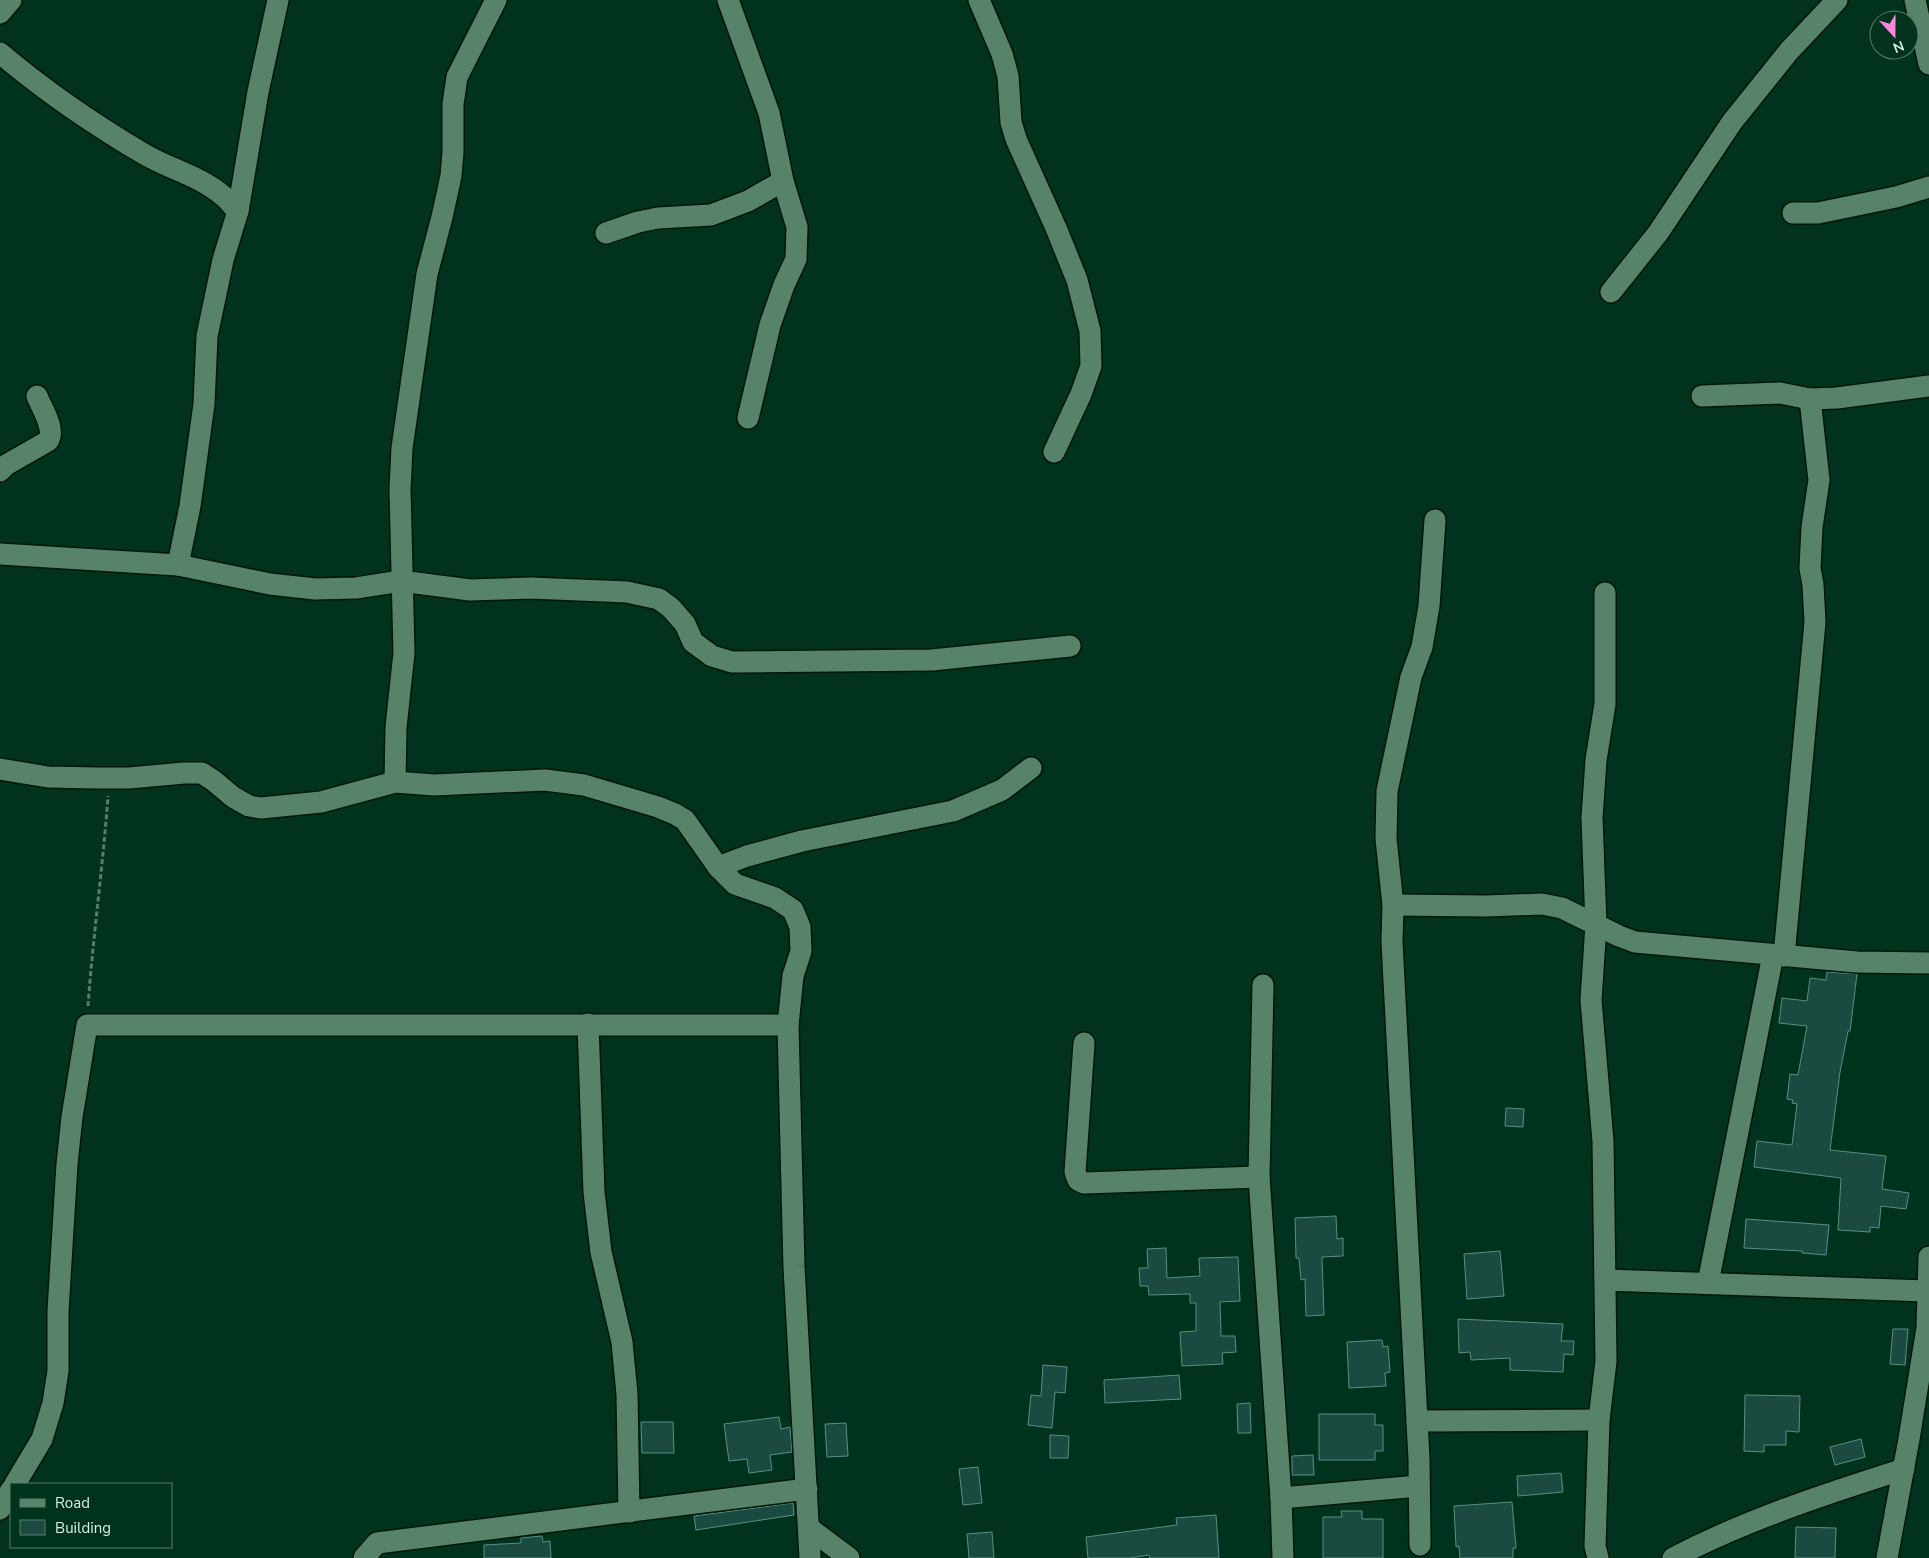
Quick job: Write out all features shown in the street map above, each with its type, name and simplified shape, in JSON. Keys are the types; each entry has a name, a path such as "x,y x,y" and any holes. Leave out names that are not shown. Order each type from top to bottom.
{"street":[{"path":"0,13 11,0"},
{"path":"178,565 190,506 204,404 207,336 223,260 238,211 258,92 278,0"},
{"path":"395,782 396,727 404,653 400,489 402,448 427,274 451,176 453,104 457,77 496,0"},
{"path":"728,0 769,113 783,181 797,227 796,259 784,285 770,325 748,418"},
{"path":"979,0 1002,54 1008,76 1011,122 1016,139 1077,280 1090,331 1091,366 1081,394 1054,452"},
{"path":"1611,292 1658,233 1732,122 1789,51 1837,0"},
{"path":"1915,0 1929,64"},
{"path":"0,53 29,77 108,132 163,165 196,179 222,194 238,211"},
{"path":"606,233 638,222 658,218 711,215 748,201 783,181"},
{"path":"1793,213 1818,213 1896,197 1929,187"},
{"path":"1702,396 1780,393 1810,399 1837,398 1929,386"},
{"path":"0,471 6,465 48,441 51,436 51,430 37,396"},
{"path":"1708,1283 1778,956 1815,622 1810,568 1812,527 1819,480 1810,399"},
{"path":"1420,1545 1417,1420 1392,942 1393,905 1386,839 1387,791 1411,677 1422,647 1429,606 1435,520"},
{"path":"0,554 178,565 270,584 315,589 356,588 401,581 470,590 531,588 627,592 659,599 671,608 685,624 693,642 712,656 732,662 932,660 1070,646"},
{"path":"1598,1558 1595,1546 1599,1420 1606,1361 1603,1141 1591,1000 1596,925 1592,818 1596,760 1605,704 1605,593"},
{"path":"718,868 746,856 802,841 953,811 1002,790 1031,768"},
{"path":"0,769 48,777 110,778 184,773 202,774 214,781 233,797 249,806 261,808 321,802 395,782 434,785 545,780 584,785 658,807 675,814 685,820 718,868 735,884 775,898 793,910 800,927 801,951 794,976 788,1025 794,1266 810,1558"},
{"path":"1393,905 1486,906 1542,904 1562,908 1635,942 1857,962 1929,963"},
{"path":"1263,985 1259,1177 1281,1498 1282,1558"},
{"path":"588,1024 594,1192 601,1252 622,1342 627,1394 629,1512"},
{"path":"16,1483 42,1439 56,1387 58,1371 58,1311 67,1164 72,1117 87,1025 788,1025"},
{"path":"1084,1043 1075,1172 1078,1180 1084,1183 1259,1177"},
{"path":"1886,1558 1904,1469 1928,1328 1927,1291 1929,1257"},
{"path":"1605,1280 1927,1291"},
{"path":"1417,1420 1599,1420"},
{"path":"1673,1558 1702,1543 1814,1498 1904,1469"},
{"path":"1281,1498 1419,1486"},
{"path":"364,1558 377,1543 807,1489"},
{"path":"0,1509 10,1492"},
{"path":"809,1528 850,1558"}],"path":[{"path":"87,1025 110,778"}],"building":[{"path":"1827,972 1857,974 1850,1031 1848,1031 1840,1072 1830,1150 1886,1156 1882,1189 1909,1193 1906,1209 1881,1206 1879,1228 1870,1227 1870,1232 1838,1230 1841,1178 1754,1167 1757,1141 1792,1145 1797,1104 1792,1103 1793,1100 1787,1099 1790,1074 1798,1075 1807,1026 1779,1023 1782,998 1807,1001 1810,978 1826,980"},
{"path":"1506,1108 1524,1109 1523,1127 1505,1126"},
{"path":"1336,1216 1337,1239 1343,1238 1343,1256 1322,1257 1324,1315 1306,1316 1305,1279 1301,1280 1299,1258 1296,1258 1295,1218"},
{"path":"1746,1219 1829,1225 1826,1255 1802,1253 1802,1251 1744,1248"},
{"path":"1166,1248 1167,1278 1200,1276 1199,1258 1238,1257 1240,1301 1220,1302 1221,1336 1235,1336 1236,1352 1222,1353 1223,1364 1182,1366 1180,1332 1196,1331 1196,1303 1190,1303 1190,1294 1149,1295 1148,1286 1140,1286 1139,1268 1148,1268 1147,1249"},
{"path":"1500,1251 1504,1296 1467,1299 1464,1254"},
{"path":"1458,1319 1563,1324 1561,1341 1574,1341 1573,1355 1564,1354 1563,1372 1510,1370 1510,1358 1471,1360 1470,1352 1459,1353"},
{"path":"1893,1329 1908,1329 1905,1365 1890,1364"},
{"path":"1382,1340 1383,1347 1388,1346 1390,1372 1385,1373 1386,1386 1349,1388 1347,1342"},
{"path":"1043,1365 1067,1367 1065,1393 1055,1392 1052,1428 1028,1425 1031,1395 1041,1396"},
{"path":"1179,1375 1181,1399 1105,1403 1104,1380"},
{"path":"1745,1395 1800,1396 1799,1432 1786,1431 1786,1445 1764,1445 1764,1452 1744,1451"},
{"path":"1250,1403 1251,1433 1238,1433 1237,1404"},
{"path":"1319,1414 1375,1414 1375,1425 1383,1425 1383,1451 1375,1451 1375,1460 1319,1460"},
{"path":"779,1417 781,1429 790,1427 792,1452 770,1455 772,1470 749,1473 747,1459 729,1461 724,1424"},
{"path":"641,1422 673,1422 674,1453 642,1453"},
{"path":"846,1423 848,1456 827,1457 825,1424"},
{"path":"1050,1435 1069,1436 1068,1458 1050,1458"},
{"path":"1861,1439 1865,1457 1835,1465 1830,1447"},
{"path":"1313,1455 1314,1475 1292,1475 1292,1456"},
{"path":"978,1467 982,1503 963,1505 959,1469"},
{"path":"1561,1473 1563,1492 1518,1496 1517,1476"},
{"path":"1512,1502 1516,1548 1513,1548 1513,1558 1460,1558 1459,1546 1456,1547 1454,1506"},
{"path":"793,1503 794,1515 696,1530 694,1516"},
{"path":"1341,1511 1362,1511 1362,1519 1383,1519 1383,1558 1323,1558 1323,1517 1342,1517"},
{"path":"1216,1515 1219,1558 1150,1558 1149,1555 1130,1558 1088,1558 1086,1537 1177,1525 1176,1518"},
{"path":"1796,1527 1836,1528 1835,1558 1795,1558"},
{"path":"992,1532 994,1558 969,1558 967,1534"},
{"path":"542,1536 543,1542 550,1541 551,1558 484,1558 484,1545 521,1543 521,1538"}]}
